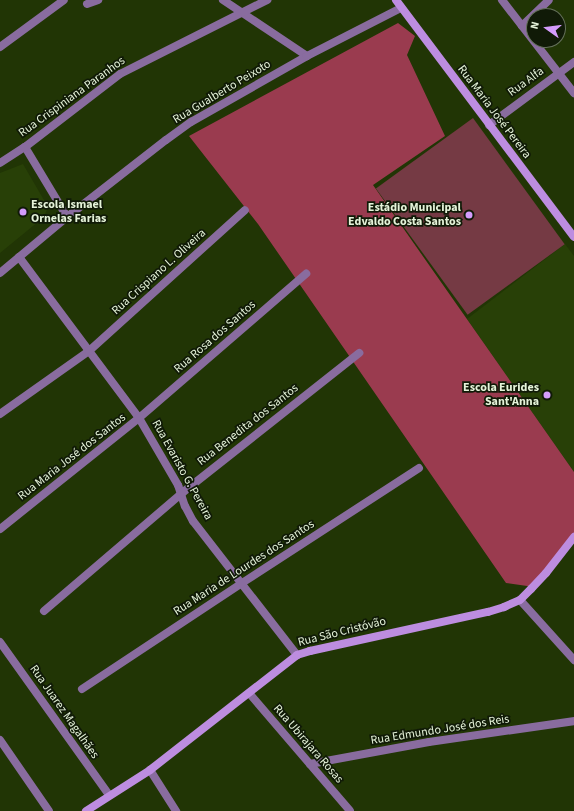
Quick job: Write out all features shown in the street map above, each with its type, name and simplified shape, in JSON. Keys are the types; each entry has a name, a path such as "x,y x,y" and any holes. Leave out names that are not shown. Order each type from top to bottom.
{"main road":[{"name":"Rua Maria José Pereira","path":"396,0 574,237"},
{"name":"Rua São Cristóvão","path":"86,811 150,770 297,655 488,612 520,600 546,573 574,537"}],"street":[{"path":"0,47 64,0"},
{"path":"87,4 98,0"},
{"path":"223,0 240,13 307,56"},
{"name":"Rua Crispiniana Paranhos","path":"0,163 25,147 120,74 267,0"},
{"path":"502,0 559,73 571,86 574,93"},
{"path":"522,26 549,0"},
{"name":"Rua Gualberto Peixoto","path":"67,217 191,122 307,56 401,8"},
{"name":"Rua Alfa","path":"489,125 574,62"},
{"path":"0,273 67,217 25,147"},
{"name":"Rua Crispiano L. Oliveira","path":"0,414 88,351 245,210"},
{"name":"Rua Evaristo G. Pereira","path":"19,257 139,418 182,493 185,506 193,521 297,655"},
{"name":"Rua Rosa dos Santos","path":"139,418 306,274"},
{"name":"Rua Benedita dos Santos","path":"44,612 182,493 359,352"},
{"name":"Rua Maria José dos Santos","path":"0,528 139,418"},
{"name":"Rua Maria de Lourdes dos Santos","path":"82,689 419,468"},
{"path":"520,600 574,660"},
{"name":"Rua Juarez Magalhães","path":"0,642 109,795"},
{"name":"Rua Ubirajara Rosas","path":"249,693 350,811"},
{"name":"Rua Edmundo José dos Reis","path":"310,764 429,742 574,721"},
{"path":"0,740 49,811"},
{"path":"150,770 176,811"}],"shaded area":[{"path":"398,23 415,36 407,55 445,136 373,185 574,472 574,538 534,587 506,583 258,224 189,136"},
{"name":"Estádio Municipal Edvaldo Costa Santos","path":"473,118 565,244 468,315 376,189"},
{"name":"Escola Ismael Ornelas Farias","path":"23,164 48,207 44,217 0,253 0,173"},
{"name":"Escola Eurides Sant'Anna","path":"565,244 574,256 574,472 467,319"}],"place":[{"name":"Escola Ismael Ornelas Farias","path":"23,212"},
{"name":"Estádio Municipal Edvaldo Costa Santos","path":"469,215"},
{"name":"Escola Eurides Sant'Anna","path":"547,395"}]}
